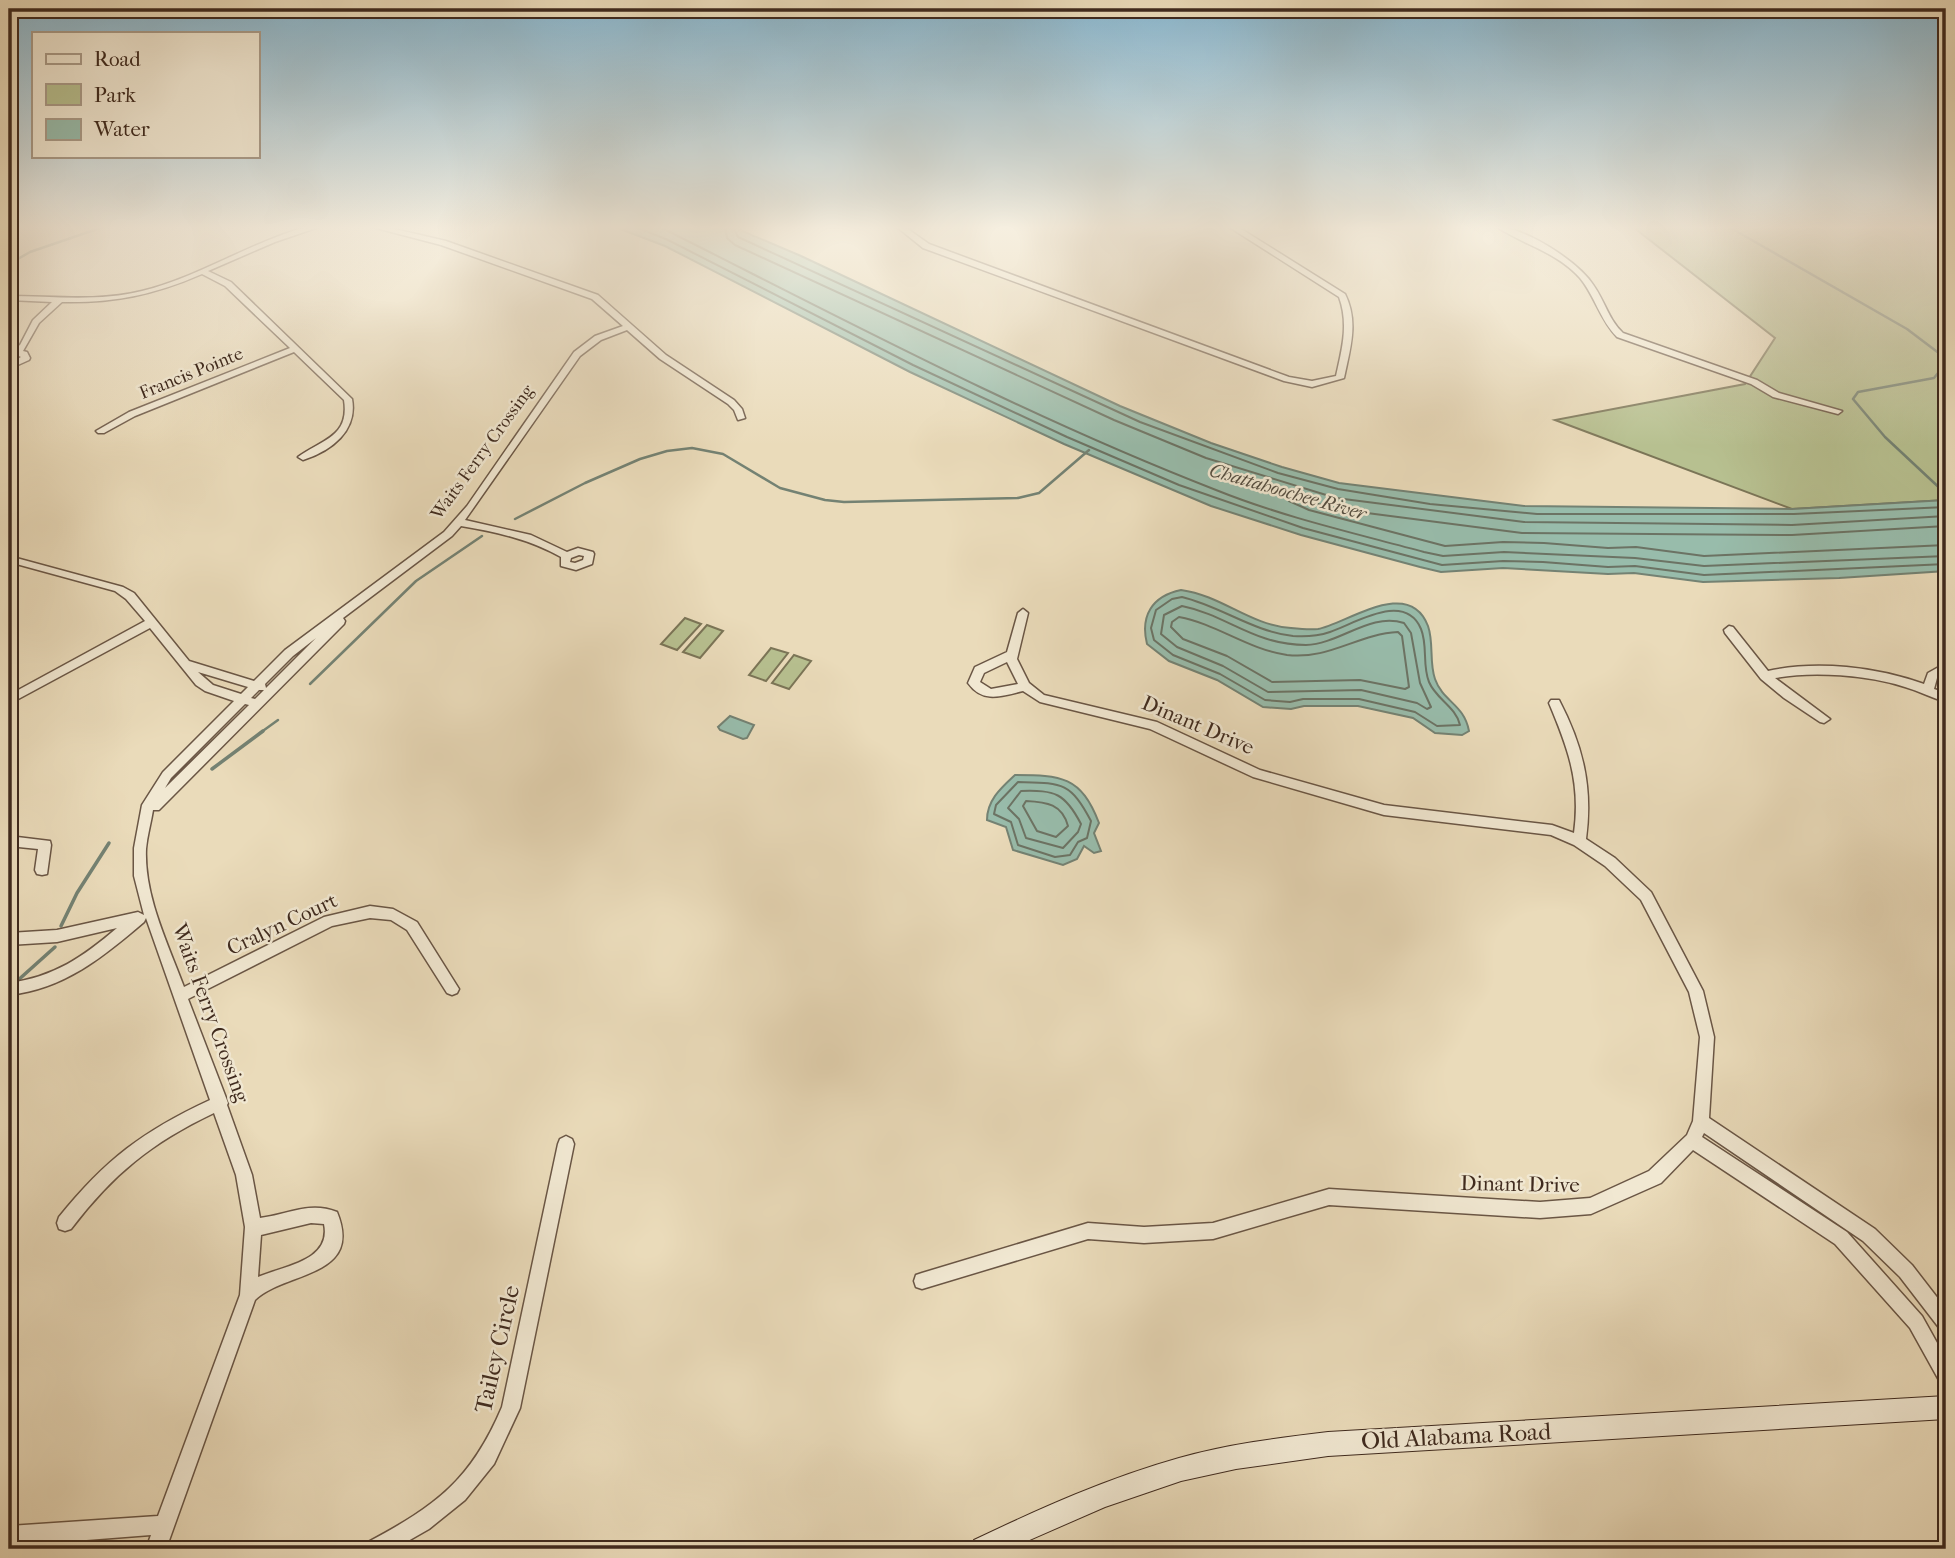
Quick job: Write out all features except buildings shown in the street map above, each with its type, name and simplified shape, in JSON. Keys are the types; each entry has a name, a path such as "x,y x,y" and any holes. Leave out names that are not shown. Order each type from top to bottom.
{"main road":[{"name":"Old Alabama Road","path":"983,1549 1081,1503 1180,1469 1254,1453 1328,1444 1946,1407"}],"street":[{"path":"13,354 25,345 36,323 60,300"},
{"path":"245,300 344,393 350,406 348,421 334,442 303,457"},
{"path":"598,300 663,357 731,402 738,409 741,418"},
{"path":"1072,300 1287,379 1312,384 1340,378 1351,324 1344,300"},
{"path":"1597,300 1609,325 1620,335 1754,382 1776,395 1838,411"},
{"name":"Waits Ferry Crossing","path":"156,1549 248,1295 253,1227 244,1175 220,1103 181,995 145,915 140,848 149,813 148,805 167,775 303,641 448,534 577,354 598,338 630,326"},
{"name":"Francis Pointe","path":"101,432 132,414 296,348"},
{"path":"9,367 26,358 13,354"},
{"path":"458,522 515,532 547,543 566,556"},
{"path":"9,559 119,589 130,596 200,682 209,688 258,704"},
{"name":"Waits Ferry Crossing","path":"149,813 163,795 360,601"},
{"path":"1013,654 979,670 974,682 980,690 991,694 1025,686 1012,659 1023,613"},
{"path":"9,700 152,622"},
{"path":"1729,630 1765,676 1824,719"},
{"path":"188,665 272,690"},
{"path":"1928,690 1932,676 1946,667"},
{"path":"1765,676 1796,672 1850,674 1896,680 1946,698"},
{"name":"Dinant Drive","path":"922,1281 1088,1231 1144,1235 1213,1231 1329,1197 1540,1210 1591,1206 1655,1177 1692,1140 1701,1122 1705,1096 1707,1037 1696,990 1646,896 1610,863 1579,841 1552,830 1384,810 1257,774 1153,725 1040,698 1025,686"},
{"path":"1555,703 1583,778 1585,806 1579,841"},
{"path":"9,841 45,845 42,870"},
{"name":"Cralyn Court","path":"181,995 329,921 370,912 393,915 412,926 452,989"},
{"path":"9,939 57,936 145,915"},
{"path":"9,989 57,977 101,953 145,915"},
{"path":"65,1223 94,1185 132,1150 174,1123 220,1103"},
{"path":"1701,1122 1869,1235 1906,1271 1942,1318 1916,1322"},
{"path":"1692,1140 1841,1238 1916,1322 1946,1376"},
{"name":"Tailey Circle","path":"375,1549 423,1524 454,1501 480,1472 498,1442 511,1408 566,1144"},
{"path":"248,1295 264,1282 307,1269 318,1262 331,1247 336,1231 331,1217 317,1212 268,1227 253,1227"},
{"path":"9,1536 164,1525"}],"green space":[{"path":"1726,300 1946,300 1946,500 1792,509 1555,420 1745,384 1775,338"},
{"path":"685,618 701,624 677,650 661,644"},
{"path":"707,625 723,631 700,658 683,652"},
{"path":"771,648 788,653 766,681 749,675"},
{"path":"794,655 811,661 789,689 772,683"}],"water":[{"name":"Chattahoochee River","path":"769,300 894,300 1120,406 1211,443 1339,483 1524,506 1792,509 1946,500 1946,571 1839,578 1703,582 1634,573 1503,568 1441,572 1301,535 1211,506 1064,444 910,372"},
{"path":"1181,590 1210,598 1262,622 1305,629 1318,629 1376,607 1407,605 1419,612 1428,626 1435,679 1443,693 1463,715 1469,731 1462,735 1435,733 1413,718 1358,706 1304,706 1291,709 1263,707 1217,680 1169,661 1147,644 1145,625 1156,602"},
{"path":"730,716 754,725 747,738 720,730 718,727"},
{"path":"1015,775 1057,778 1077,787 1092,807 1099,823 1094,833 1101,851 1094,853 1084,846 1077,859 1063,865 1013,850 1006,827 987,820 992,800"}],"waterway":[{"path":"1856,300 1907,329 1944,357 1942,368 1934,378 1858,392 1853,399 1885,437 1946,494"},
{"path":"515,519 585,483 640,459 667,451 692,448 723,454 780,488 825,500 844,502 1018,498 1039,493 1089,450"},
{"path":"310,684 416,581 482,536"},
{"path":"260,733 278,720"},
{"path":"212,769 263,731"},
{"path":"61,926 77,893 109,843"},
{"path":"16,982 55,947"}]}
